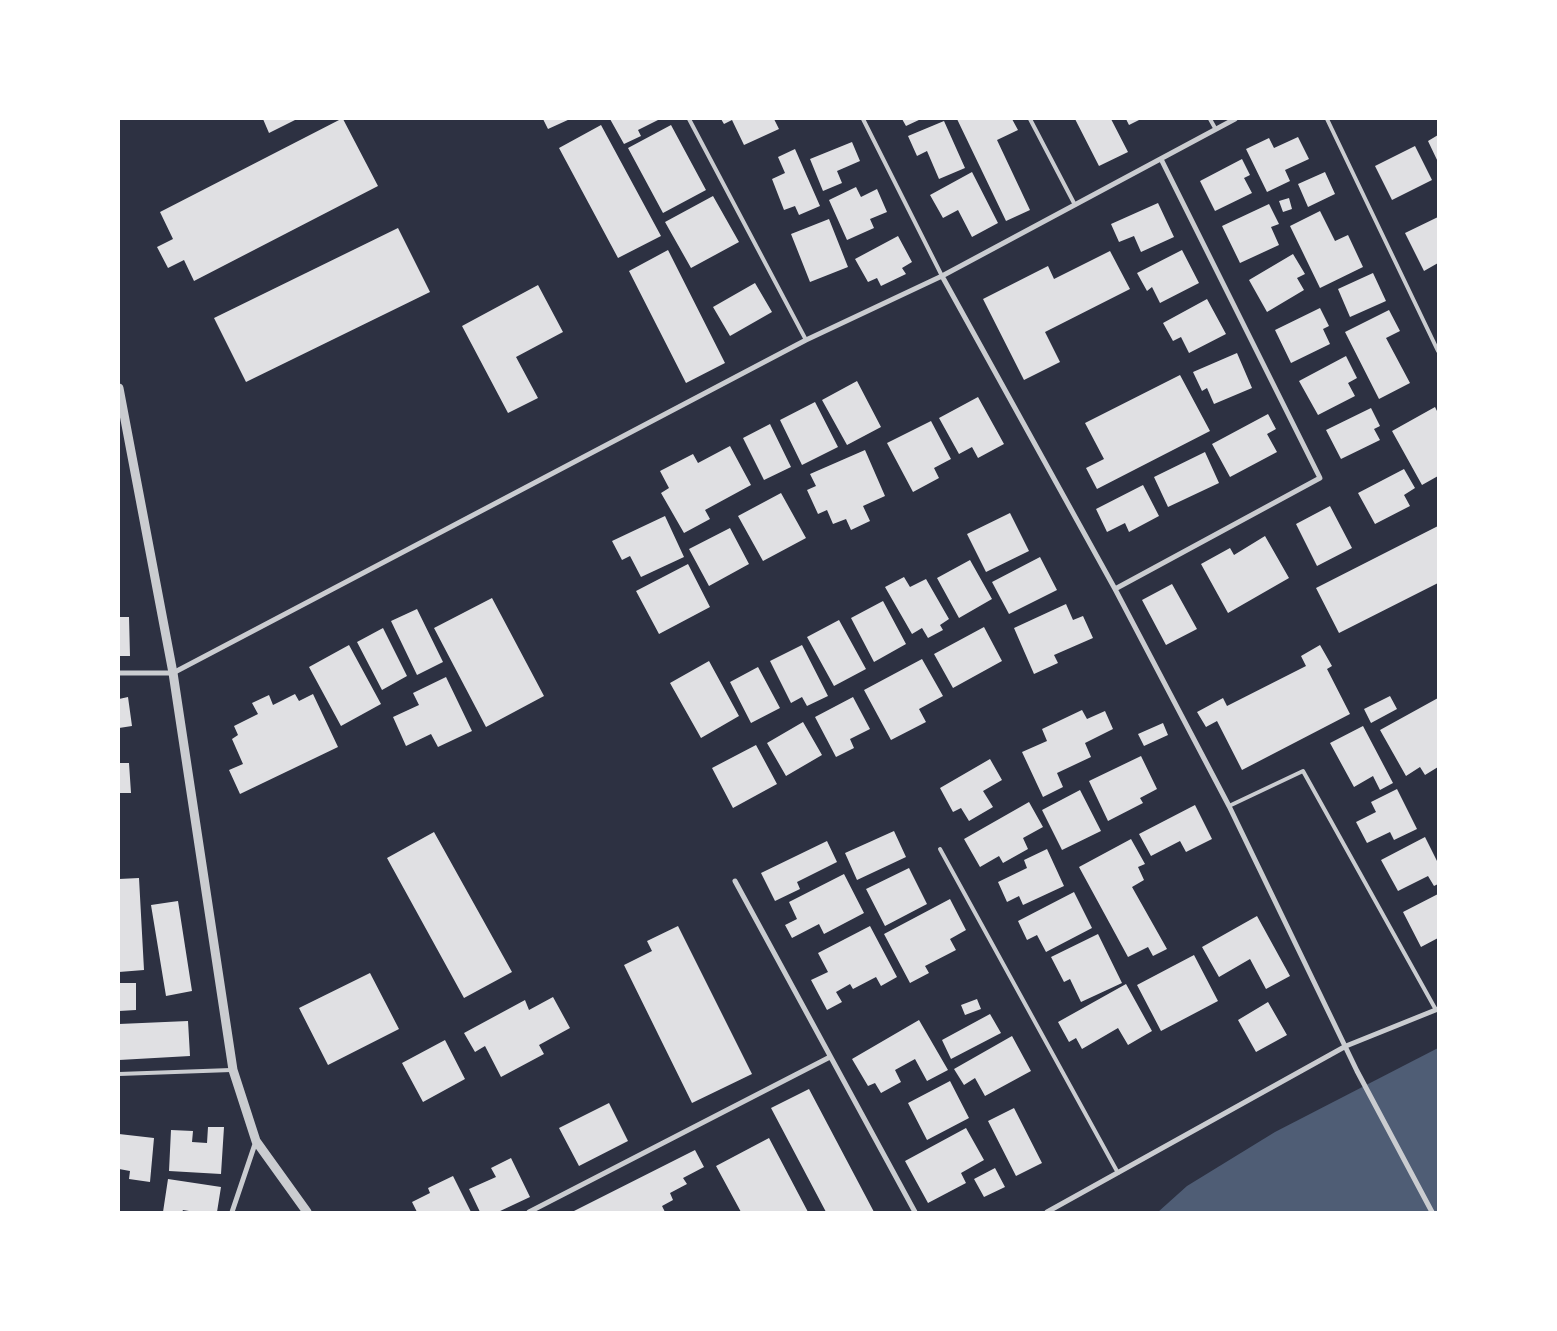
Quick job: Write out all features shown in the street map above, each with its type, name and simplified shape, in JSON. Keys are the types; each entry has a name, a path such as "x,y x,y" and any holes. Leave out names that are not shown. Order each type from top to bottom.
{"street":[{"path":"119,673 173,673 806,340 942,276 1161,159 1215,128 1235,119"},
{"path":"1115,589 1320,478 1161,159"},
{"path":"942,276 1115,589 1229,806 1357,1071 1432,1212"},
{"path":"119,388 173,673 233,1070 256,1141 307,1212"},
{"path":"735,881 915,1212"},
{"path":"1047,1212 1346,1046 1437,1009"},
{"path":"529,1212 830,1057"},
{"path":"232,1212 256,1141"}],"lane":[{"path":"690,119 806,340"},
{"path":"863,119 942,276"},
{"path":"1030,119 1075,205"},
{"path":"1210,119 1215,128"},
{"path":"1327,119 1438,351"},
{"path":"1229,806 1304,771 1437,1009"},
{"path":"940,848 1118,1173"},
{"path":"119,1074 233,1070"}],"water":[{"path":"1438,1048 1438,1212 1158,1212 1187,1186 1275,1132"}],"building":[{"path":"263,119 297,119 269,133"},
{"path":"343,119 378,186 194,281 184,260 168,268 157,247 173,239 160,212"},
{"path":"543,119 570,119 548,129"},
{"path":"610,119 660,119 638,130 641,136 624,144"},
{"path":"721,119 774,119 779,129 744,145 732,120 724,124"},
{"path":"902,119 921,119 906,126"},
{"path":"957,119 1012,119 1018,130 997,140 1030,210 1006,221"},
{"path":"1075,119 1111,119 1128,152 1099,166"},
{"path":"1126,119 1141,119 1129,125"},
{"path":"944,121 965,168 939,179 927,151 917,156 908,136"},
{"path":"601,125 661,236 618,258 559,148"},
{"path":"671,125 706,190 663,213 628,148"},
{"path":"1438,135 1438,162 1428,141"},
{"path":"1298,137 1309,159 1285,170 1290,181 1267,192 1246,149 1269,138 1274,148"},
{"path":"852,142 860,161 837,171 842,183 823,191 810,159"},
{"path":"1415,146 1432,180 1392,200 1375,166"},
{"path":"795,149 820,206 799,215 795,206 784,210 772,179 785,173 778,157"},
{"path":"1242,159 1250,175 1244,178 1252,193 1215,211 1200,181"},
{"path":"972,172 998,223 972,237 958,210 943,218 930,195"},
{"path":"1325,172 1335,194 1308,207 1298,184"},
{"path":"856,187 861,197 877,189 887,212 870,219 874,228 847,240 829,200"},
{"path":"713,196 739,242 691,268 665,222"},
{"path":"1289,198 1292,209 1283,212 1279,201"},
{"path":"1158,203 1174,237 1141,252 1134,236 1119,242 1111,224"},
{"path":"1269,204 1279,224 1271,227 1279,245 1240,263 1222,226"},
{"path":"1320,211 1335,241 1348,235 1363,267 1320,288 1290,226"},
{"path":"1438,217 1438,263 1424,271 1405,233"},
{"path":"829,219 848,267 810,282 791,234"},
{"path":"398,228 430,292 246,382 214,318"},
{"path":"898,236 912,262 902,268 906,274 881,286 877,278 868,282 855,259"},
{"path":"668,250 725,363 686,383 629,271"},
{"path":"1182,250 1199,283 1160,303 1152,287 1147,291 1137,273"},
{"path":"1110,251 1130,289 1045,332 1060,362 1024,380 983,299 1048,266 1054,279"},
{"path":"1293,254 1305,274 1297,278 1304,290 1267,312 1249,280"},
{"path":"1373,273 1386,301 1350,317 1338,289"},
{"path":"755,283 772,312 730,336 713,307"},
{"path":"538,285 563,332 516,357 538,398 508,413 462,326"},
{"path":"1207,299 1226,334 1189,353 1181,337 1173,341 1163,323"},
{"path":"1320,308 1329,326 1323,329 1330,344 1291,363 1275,330"},
{"path":"1389,310 1400,331 1386,338 1410,383 1379,399 1345,332"},
{"path":"1237,353 1252,388 1214,404 1207,388 1202,391 1193,372"},
{"path":"1346,356 1357,378 1348,383 1355,396 1318,415 1299,381"},
{"path":"1180,375 1210,431 1097,489 1086,468 1104,459 1085,423"},
{"path":"857,381 881,427 847,445 822,400"},
{"path":"978,397 1004,444 978,458 972,447 959,454 939,418"},
{"path":"815,402 838,447 802,465 780,420"},
{"path":"1435,407 1438,413 1438,476 1422,485 1392,431"},
{"path":"1371,408 1380,426 1374,429 1380,440 1341,459 1326,430"},
{"path":"1268,414 1276,429 1267,434 1277,452 1230,477 1212,444"},
{"path":"931,421 951,459 934,468 939,478 913,492 887,443"},
{"path":"770,424 791,467 764,480 743,438"},
{"path":"730,446 751,485 705,510 710,519 684,533 661,493 669,488 660,471 693,454 698,463"},
{"path":"865,450 885,496 863,506 870,521 851,530 846,519 833,524 827,510 818,514 807,490 816,486 810,474"},
{"path":"1205,452 1219,483 1168,507 1154,477"},
{"path":"1404,469 1415,488 1404,495 1410,506 1375,524 1358,493"},
{"path":"1143,485 1159,516 1129,532 1125,523 1107,532 1096,509"},
{"path":"781,493 806,538 763,561 738,516"},
{"path":"1330,506 1352,548 1317,566 1296,524"},
{"path":"1010,513 1029,551 986,572 967,534"},
{"path":"665,516 684,557 641,577 630,556 622,560 612,541"},
{"path":"1438,526 1438,583 1339,633 1316,588"},
{"path":"730,528 749,564 709,586 689,549"},
{"path":"1265,536 1289,578 1228,613 1201,564 1230,548 1234,555"},
{"path":"1040,557 1057,590 1009,614 992,582"},
{"path":"970,560 992,599 959,618 937,578"},
{"path":"688,564 710,607 659,634 636,591"},
{"path":"904,577 910,587 926,579 949,619 940,625 943,630 928,638 922,628 912,634 885,587"},
{"path":"1172,584 1197,629 1166,645 1142,600"},
{"path":"492,598 544,696 486,727 434,628"},
{"path":"883,601 906,644 874,662 851,618"},
{"path":"1066,604 1073,620 1083,616 1093,638 1054,655 1058,663 1034,674 1014,628"},
{"path":"417,609 443,662 417,675 391,621"},
{"path":"119,617 129,617 130,656 119,656"},
{"path":"839,620 866,669 834,686 807,637"},
{"path":"984,627 1002,661 953,688 934,654"},
{"path":"383,628 407,676 382,690 357,642"},
{"path":"349,645 381,704 341,726 309,667"},
{"path":"802,645 828,696 807,706 802,697 791,703 770,661"},
{"path":"1320,645 1332,666 1327,669 1350,714 1242,770 1217,721 1206,727 1197,712 1223,698 1227,706 1306,666 1301,656"},
{"path":"922,659 943,696 919,709 926,722 891,740 864,690"},
{"path":"709,661 739,716 701,738 670,683"},
{"path":"758,667 780,708 751,723 730,682"},
{"path":"446,677 472,731 438,747 431,734 406,746 393,717 419,705 413,693"},
{"path":"295,694 299,701 313,694 338,747 240,794 229,770 243,764 232,739 238,735 234,726 258,714 252,703 269,695 273,705"},
{"path":"1390,696 1397,709 1371,723 1364,709"},
{"path":"128,697 132,726 119,728 119,699"},
{"path":"853,697 870,729 850,739 854,748 836,757 815,717"},
{"path":"1438,698 1438,767 1425,775 1420,767 1406,776 1380,730"},
{"path":"1082,710 1087,719 1105,711 1113,729 1085,743 1091,757 1057,773 1063,787 1043,797 1022,752 1047,741 1042,729"},
{"path":"803,722 822,755 786,776 767,743"},
{"path":"1163,723 1168,735 1144,746 1138,734"},
{"path":"1363,726 1393,783 1380,790 1373,776 1354,787 1330,743"},
{"path":"756,745 777,784 733,808 712,768"},
{"path":"1141,756 1157,789 1140,798 1143,803 1108,821 1089,781"},
{"path":"990,759 1002,780 983,791 993,807 969,821 961,808 953,812 940,788"},
{"path":"119,763 129,763 131,793 119,793"},
{"path":"1397,789 1417,829 1394,840 1390,832 1367,843 1356,822 1376,812 1371,802"},
{"path":"1080,790 1101,831 1062,850 1042,810"},
{"path":"1029,802 1043,827 1023,838 1028,849 1003,863 999,856 980,867 964,839"},
{"path":"1195,805 1212,839 1186,852 1180,841 1151,856 1139,834"},
{"path":"894,831 906,857 857,880 845,853"},
{"path":"434,832 512,972 464,998 387,858"},
{"path":"1425,837 1438,863 1438,884 1434,886 1428,876 1398,891 1381,860"},
{"path":"1131,839 1145,864 1138,867 1144,880 1132,887 1167,949 1153,956 1148,947 1128,957 1079,867"},
{"path":"827,841 837,862 797,882 800,889 775,901 761,873"},
{"path":"1047,849 1064,886 1023,905 1019,896 1007,902 998,882 1027,868 1024,860"},
{"path":"909,868 927,904 885,926 866,889"},
{"path":"844,874 864,913 824,934 819,924 792,938 785,925 797,919 789,902"},
{"path":"139,878 144,970 119,972 119,879"},
{"path":"1074,892 1092,928 1046,952 1037,935 1027,940 1018,921"},
{"path":"1438,894 1438,938 1421,947 1403,912"},
{"path":"950,899 966,930 950,939 956,950 925,966 929,973 910,983 884,934"},
{"path":"178,901 192,991 166,996 151,905"},
{"path":"1257,916 1290,976 1266,989 1250,959 1219,977 1202,947"},
{"path":"678,926 752,1074 692,1103 624,965 652,951 647,941"},
{"path":"870,926 897,977 881,986 876,977 853,989 850,984 836,992 842,1002 827,1010 811,980 828,972 818,953"},
{"path":"1098,934 1122,983 1081,1002 1070,979 1064,982 1051,957"},
{"path":"1194,955 1218,1001 1161,1031 1137,985"},
{"path":"370,973 399,1029 328,1065 299,1008"},
{"path":"119,983 136,983 136,1010 119,1011"},
{"path":"1126,984 1152,1031 1128,1045 1118,1028 1082,1049 1076,1038 1069,1042 1058,1022"},
{"path":"553,997 570,1028 539,1045 544,1054 501,1077 485,1046 475,1052 464,1033 525,1000 529,1010"},
{"path":"977,999 981,1009 965,1015 961,1005"},
{"path":"1268,1002 1287,1035 1256,1052 1238,1020"},
{"path":"990,1014 1001,1033 951,1059 942,1040"},
{"path":"919,1020 948,1070 927,1081 915,1059 895,1070 901,1082 881,1093 875,1083 868,1086 852,1059"},
{"path":"188,1021 190,1056 119,1060 119,1024"},
{"path":"1012,1036 1031,1071 985,1096 975,1078 964,1085 954,1069"},
{"path":"445,1040 465,1079 423,1102 402,1063"},
{"path":"950,1081 969,1118 927,1140 908,1103"},
{"path":"809,1089 874,1212 826,1212 771,1108"},
{"path":"609,1103 628,1141 579,1166 559,1128"},
{"path":"1014,1108 1042,1163 1016,1176 988,1121"},
{"path":"208,1127 224,1127 221,1174 169,1171 171,1130 193,1131 192,1142 207,1143"},
{"path":"966,1128 984,1160 961,1173 966,1183 928,1203 905,1161"},
{"path":"119,1134 154,1138 150,1182 129,1179 130,1171 119,1169"},
{"path":"769,1138 808,1212 741,1212 716,1166"},
{"path":"695,1150 704,1167 683,1178 687,1184 670,1193 673,1200 662,1206 665,1212 572,1212"},
{"path":"511,1158 530,1197 498,1212 480,1212 469,1189 496,1177 491,1168"},
{"path":"995,1168 1005,1187 984,1197 974,1179"},
{"path":"453,1176 471,1212 417,1212 412,1202 430,1193 428,1188"},
{"path":"168,1179 221,1187 217,1212 183,1210 182,1212 163,1212"}]}
